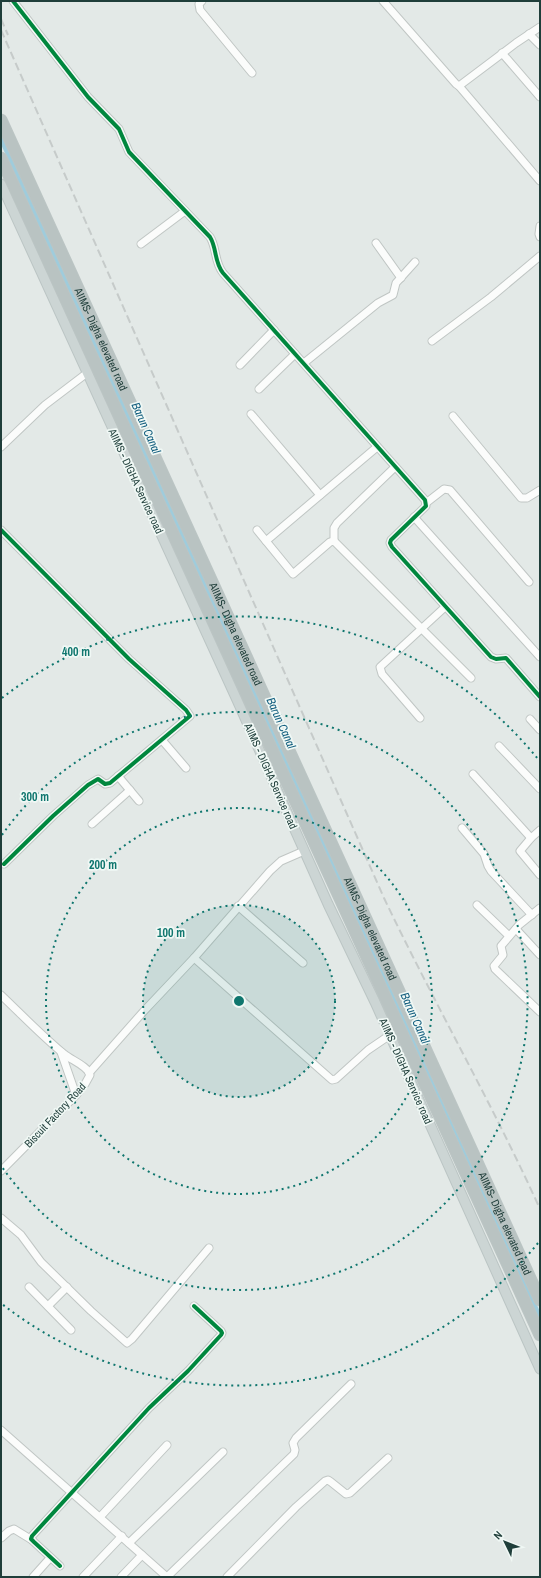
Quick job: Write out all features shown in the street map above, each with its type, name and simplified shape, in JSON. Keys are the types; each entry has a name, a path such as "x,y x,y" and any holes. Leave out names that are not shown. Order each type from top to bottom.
{"highway":[{"name":"AIIMS- Digha elevated road","path":"1,120 540,1300"},
{"name":"AIIMS- Digha elevated road","path":"1,158 540,1335"}],"main road":[{"name":"AIIMS - DIGHA Service road","path":"1,184 237,700 304,851 390,1035 540,1369"}],"street":[{"path":"13,1 88,97 118,129 129,152 204,230 213,242 220,270 304,363 426,503"},
{"path":"383,1 459,86 540,181"},
{"path":"198,3 252,73"},
{"path":"459,86 502,53 540,27"},
{"path":"530,34 540,45"},
{"path":"502,53 540,97"},
{"path":"141,244 185,211"},
{"path":"540,226 540,237"},
{"path":"376,243 401,278"},
{"path":"432,341 491,297 540,256"},
{"path":"304,363 378,303 393,295 394,285 415,262"},
{"path":"240,365 274,330"},
{"path":"259,388 295,354"},
{"path":"1,447 45,405 87,373"},
{"path":"251,414 320,495"},
{"path":"453,416 521,498 527,498 540,490"},
{"path":"266,541 376,447"},
{"path":"395,467 337,523 334,528 334,541 471,678"},
{"path":"529,582 450,490 444,490 426,503 426,506 390,541 390,545 491,657 495,659 507,659 540,697"},
{"path":"414,517 540,657"},
{"path":"1,530 129,659 190,716 107,784 98,778 91,782 53,816 4,864"},
{"path":"257,530 293,574 330,542 334,541"},
{"path":"420,718 380,670 383,664 445,607"},
{"path":"530,718 540,730"},
{"path":"162,740 186,768"},
{"path":"499,746 540,788"},
{"path":"473,774 531,838"},
{"path":"118,776 139,801"},
{"path":"92,824 130,790"},
{"path":"462,828 484,854 489,868 532,915"},
{"path":"540,830 522,848 520,853 540,875"},
{"path":"89,1073 143,1012 194,958 276,864 304,851"},
{"path":"477,904 509,936"},
{"path":"238,906 303,963"},
{"path":"540,908 509,936 502,946 503,955 494,964 494,967 540,1012"},
{"path":"516,929 540,956"},
{"path":"194,958 332,1080 336,1079 368,1050 390,1035"},
{"name":"Biscuit Factory Road","path":"1,995 60,1051 90,1075 76,1095 1,1171"},
{"path":"60,1051 76,1095"},
{"path":"1,1218 21,1235 37,1257 66,1287 127,1343 209,1248"},
{"path":"29,1286 70,1330"},
{"path":"48,1306 66,1287"},
{"path":"32,1540 31,1537 33,1534 71,1492 150,1408 188,1372 222,1334 194,1306"},
{"path":"1,1430 167,1577 294,1454 296,1450 293,1443 294,1440 351,1384"},
{"path":"100,1517 167,1445"},
{"path":"129,1543 223,1452"},
{"path":"227,1577 285,1517 325,1481 330,1481 344,1492 350,1493 388,1458"},
{"path":"1,1538 9,1531 14,1529 32,1540 60,1566"},
{"path":"83,1577 122,1536"},
{"path":"121,1577 142,1555"},
{"path":"33,1577 50,1558"}],"waterway":[{"name":"Barun Canal","path":"1,136 540,1320"}],"railway":[{"path":"1,19 8,35"},
{"path":"1,30 384,898 502,1130 540,1209"}],"cycle path":[{"path":"13,1 88,97 119,129 129,152 210,237 214,246 218,264 223,273 425,500 426,506 391,540 390,543 392,547 491,657 496,659 506,658 540,697"},
{"path":"1,530 129,659 186,710 190,716 110,783 105,784 98,779 88,785 53,816 4,864"},
{"path":"60,1566 31,1539 32,1536 149,1408 188,1371 221,1335 221,1331 194,1306"}]}
